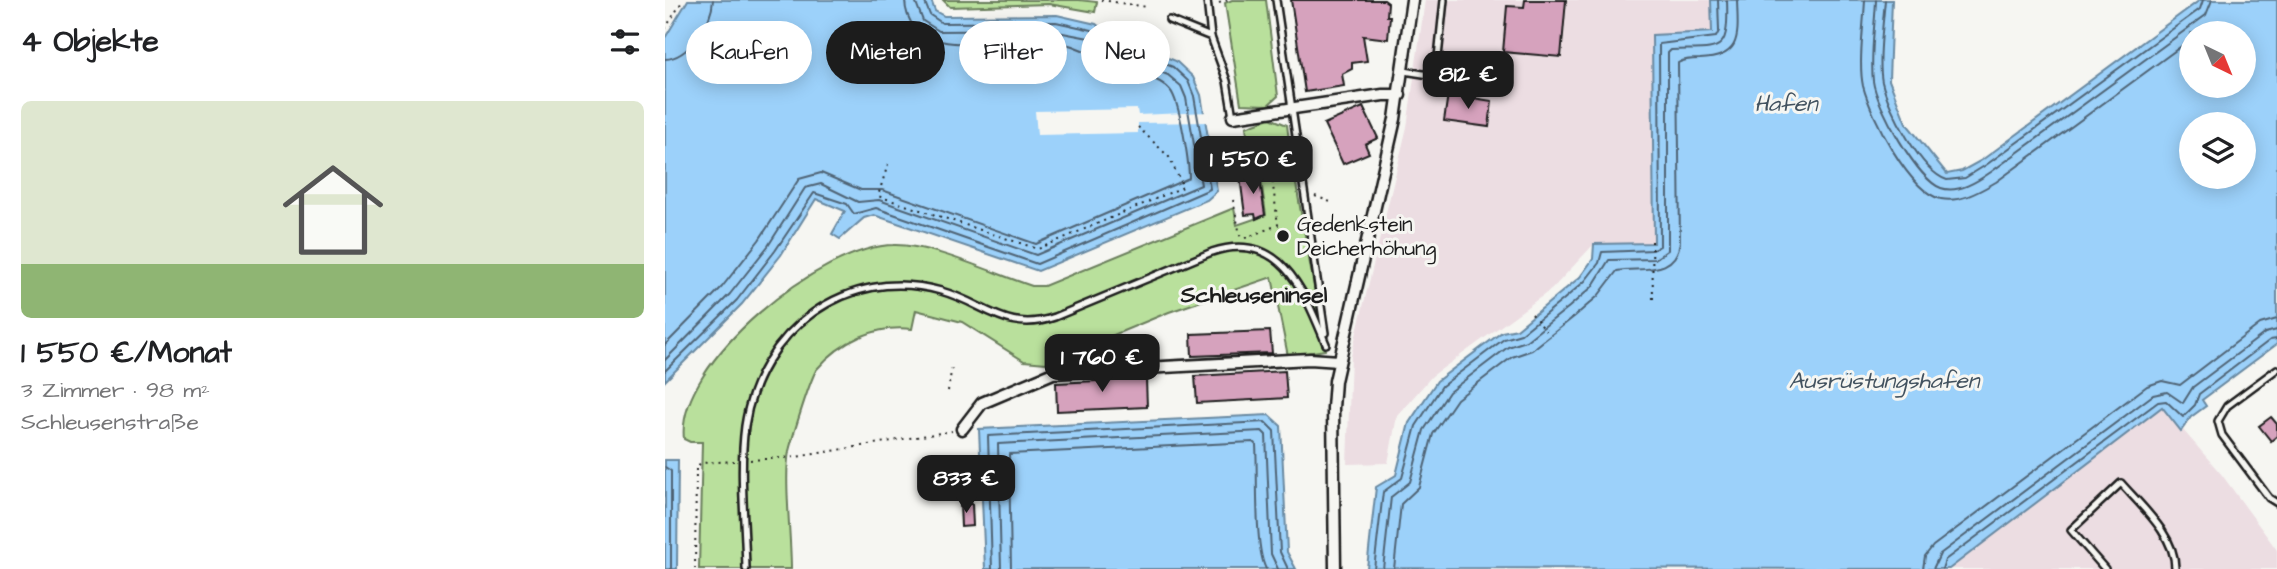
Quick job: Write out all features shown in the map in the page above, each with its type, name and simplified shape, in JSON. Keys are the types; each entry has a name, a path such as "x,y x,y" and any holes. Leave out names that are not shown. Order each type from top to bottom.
{"street":[{"path":"1335,569 1334,361 1400,95 1412,0"},
{"path":"1233,117 1383,95 1400,95"},
{"path":"962,429 982,403 1053,373 1334,361"}],"lane":[{"path":"1207,0 1211,37 1227,81 1233,117"},
{"path":"1276,0 1297,158 1327,344"},
{"path":"1404,71 1436,76 1444,0"},
{"path":"1169,20 1211,37"},
{"path":"746,569 744,460 749,408 757,382 771,357 790,334 815,312 841,296 864,287 891,283 930,288 969,302 1007,321 1029,324 1055,317 1212,252 1239,247 1269,256 1291,271 1305,294 1334,361"},
{"path":"2277,369 2227,406 2218,421 2221,435 2269,498 2277,503"},
{"path":"2105,569 2071,530 2121,483 2156,523 2175,556 2175,569"}],"path":[{"path":"665,29 683,0"},
{"path":"1101,0 1147,6"},
{"path":"1219,3 1228,0"},
{"path":"888,164 878,196 1038,250 1183,187 1170,157 1138,127"},
{"path":"1239,167 1297,158"},
{"path":"1231,244 1278,225 1270,162"},
{"path":"1243,166 1245,176"},
{"path":"1302,191 1333,203"},
{"path":"1233,200 1241,240"},
{"path":"1652,241 1653,299"},
{"path":"1532,314 1546,331"},
{"path":"947,391 952,366"},
{"path":"695,569 696,467 701,463 796,457 894,438 962,429"}],"shaded area":[{"path":"1425,0 1711,0 1712,32 1652,35 1654,243 1594,244 1552,289 1432,376 1397,416 1388,463 1347,464 1351,356 1407,127"},
{"path":"2163,407 2222,475 2277,550 2277,569 1949,569"}],"green space":[{"path":"943,0 1097,2 1095,12 1049,4 950,7"},
{"path":"1232,0 1266,0 1278,96 1268,105 1241,104 1225,3"},
{"path":"1270,118 1287,125 1291,156 1251,163 1246,127"},
{"path":"1292,161 1325,350 1288,356 1272,277 1169,312 1046,363 1024,361 962,322 916,310 912,329 885,329 860,337 826,359 814,374 789,451 787,492 791,569 699,569 702,442 684,439 688,409 703,376 728,344 759,313 794,286 830,264 864,250 894,245 926,249 1032,286 1044,286 1234,208 1237,225 1266,215 1259,166"}],"water":[{"path":"688,0 931,0 935,11 944,16 1057,15 1083,21 1081,84 1170,84 1170,59 1193,77 1201,95 1217,191 1207,200 1038,271 874,215 864,218 840,239 832,234 845,211 816,199 781,255 742,304 665,381 665,38"},
{"name":"Ausrüstungshafen","path":"1711,0 1892,0 1889,80 1906,123 1947,174 1962,171 1982,160 2200,0 2277,0 2277,344 2202,400 2206,406 2191,417 2181,431 2162,407 1949,569 1367,568 1376,487 1396,475 1409,423 1437,381 1502,332 1517,329 1580,277 1593,259 1594,244 1654,243 1652,35 1712,32"},
{"path":"1269,415 1281,426 1287,552 1296,569 985,569 979,429"},
{"path":"665,460 678,460 677,569 665,569"}],"pier":[{"path":"1137,109 1138,115 1208,112 1210,122 1138,123 1138,133 1037,135 1035,111"}],"building":[{"path":"1291,0 1384,0 1388,3 1387,16 1390,16 1388,39 1363,36 1367,61 1352,63 1352,69 1342,74 1344,86 1305,92"},
{"path":"1525,0 1566,0 1561,57 1503,52 1507,6 1524,7"},
{"path":"1448,94 1492,101 1489,127 1444,121"},
{"path":"1363,107 1378,138 1365,144 1369,153 1343,164 1324,124"},
{"path":"1259,174 1265,215 1256,219 1255,214 1245,215 1240,177"},
{"path":"1270,331 1272,353 1192,356 1191,334"},
{"path":"1140,349 1141,361 1115,362 1114,350"},
{"path":"1285,371 1287,398 1197,403 1195,376"},
{"path":"1142,376 1142,379 1146,379 1147,407 1057,411 1056,383"},
{"path":"2271,417 2277,424 2277,436 2271,441 2259,426"},
{"path":"953,476 954,497 931,498 930,477"},
{"path":"960,504 972,504 973,526 961,527"}],"place":[{"name":"Gedenkstein Deicherhöhung","path":"1283,236"}],"district":[{"name":"Schleuseninsel","path":"1254,295"}],"water label":[{"name":"Hafen","path":"1786,104"}]}
